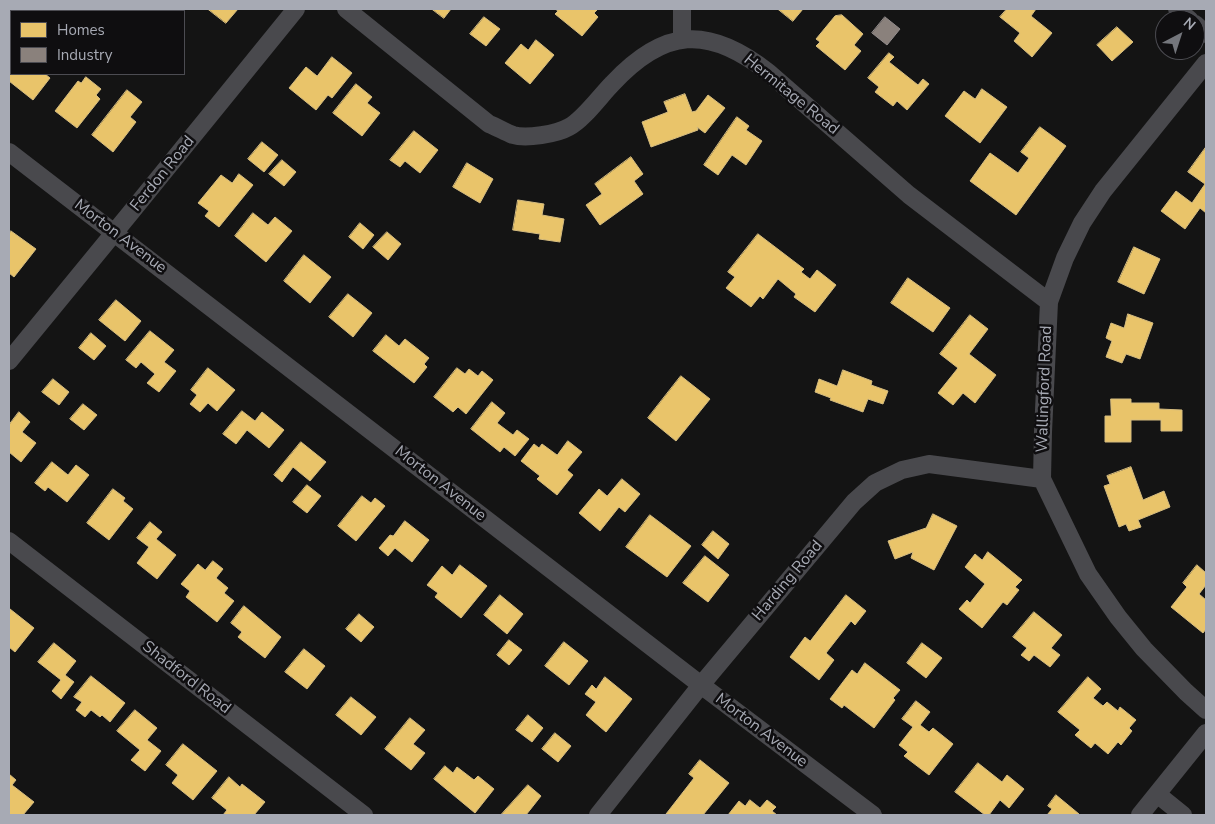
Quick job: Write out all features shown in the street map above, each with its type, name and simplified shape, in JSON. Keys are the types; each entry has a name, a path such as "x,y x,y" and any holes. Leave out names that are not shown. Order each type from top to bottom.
{"street":[{"name":"Ferdon Road","path":"9,361 296,9"},
{"name":"Hermitage Road","path":"346,9 489,124 515,136 543,135 570,127 636,61 661,44 682,39 705,40 728,48 750,58 909,195 1049,302"},
{"path":"682,9 682,39"},
{"name":"Wallingford Road","path":"1206,63 1098,199 1082,223 1065,258 1049,302 1042,479 1088,574 1118,617 1144,649 1206,710"},
{"name":"Morton Avenue","path":"9,152 701,685 873,815"},
{"name":"Harding Road","path":"598,815 701,685 854,502 875,483 902,470 929,464 1042,479"},
{"name":"Shadford Road","path":"9,541 364,815"},
{"path":"1140,815 1206,733"},
{"path":"1157,794 1184,815"}],"building: Homes":[{"path":"208,9 238,9 226,23"},
{"path":"432,9 451,9 444,18"},
{"path":"555,9 596,9 594,13 598,17 582,36 555,14 558,11"},
{"path":"778,9 803,9 793,21"},
{"path":"1007,9 1036,9 1031,16 1052,33 1032,57 1014,41 1020,33 1000,17"},
{"path":"842,15 863,34 854,45 861,51 845,70 816,46 820,42 816,39 835,16"},
{"path":"484,17 500,29 486,46 470,34"},
{"path":"1117,27 1133,42 1112,61 1097,45"},
{"path":"536,40 554,55 530,84 505,63 521,44 528,50"},
{"path":"889,53 894,57 889,62 918,85 923,79 929,84 907,110 897,101 893,106 875,92 879,87 868,78"},
{"path":"332,57 352,73 332,98 328,95 316,110 289,88 306,67 317,76"},
{"path":"10,64 10,75 46,75 50,78 33,100 9,81"},
{"path":"86,77 101,89 96,95 100,99 77,128 55,111 78,81 81,83"},
{"path":"356,84 372,97 367,103 380,113 362,136 333,113"},
{"path":"982,89 1007,107 980,143 945,116 964,91 975,99"},
{"path":"127,90 142,102 130,117 136,122 113,152 92,135"},
{"path":"685,94 692,112 696,111 708,95 725,108 705,133 697,127 698,130 651,147 642,122 668,112 664,102"},
{"path":"737,117 749,126 746,130 762,141 746,165 732,155 718,175 704,165"},
{"path":"1040,127 1066,146 1016,215 970,181 990,153 1018,173 1029,158 1021,152"},
{"path":"414,131 438,150 420,173 405,161 400,167 390,160"},
{"path":"262,142 278,155 264,172 248,159"},
{"path":"1206,147 1206,213 1200,208 1185,229 1161,211 1176,191 1192,203 1205,184 1188,172"},
{"path":"631,157 643,174 634,181 643,194 600,225 586,205 602,194 595,184"},
{"path":"282,160 296,172 284,186 269,174"},
{"path":"467,163 493,179 480,203 453,187"},
{"path":"239,174 253,185 219,227 205,216 209,211 198,203 221,175 232,183"},
{"path":"518,200 544,204 542,215 564,219 560,242 539,239 540,234 513,230"},
{"path":"253,213 268,225 275,217 292,231 266,262 235,236"},
{"path":"360,223 374,235 363,249 349,237"},
{"path":"11,231 36,249 14,277 9,273 9,234"},
{"path":"387,232 401,244 388,260 373,247"},
{"path":"758,234 804,269 801,272 810,279 817,270 836,285 815,312 794,297 796,294 778,279 763,299 760,296 751,307 726,288 735,277 728,272"},
{"path":"1134,247 1160,259 1144,294 1118,282"},
{"path":"304,255 331,277 310,303 284,281"},
{"path":"908,278 950,308 933,332 891,303"},
{"path":"348,294 372,313 353,337 329,317"},
{"path":"116,300 141,321 125,341 99,320"},
{"path":"1128,314 1153,323 1140,359 1126,354 1122,363 1106,357 1112,341 1106,338 1111,323 1124,328"},
{"path":"970,315 988,329 969,354 996,375 975,403 963,393 953,405 938,393 958,368 940,354"},
{"path":"150,331 174,350 164,362 176,371 159,392 147,383 155,374 141,362 136,368 126,360"},
{"path":"91,333 106,346 94,360 79,348"},
{"path":"386,335 399,346 405,339 429,358 424,364 427,367 414,383 373,351"},
{"path":"208,368 235,390 217,411 208,403 200,412 190,404 197,395 191,390"},
{"path":"457,368 465,374 469,369 478,376 482,371 493,380 466,414 458,407 453,412 434,397"},
{"path":"843,370 872,381 871,385 888,391 883,404 868,399 863,412 830,400 831,398 815,392 819,379 837,386"},
{"path":"681,376 710,399 676,441 648,418"},
{"path":"53,379 69,392 59,405 42,392"},
{"path":"1111,399 1131,399 1131,403 1159,403 1159,409 1182,410 1182,431 1161,431 1161,420 1131,420 1131,442 1105,442 1105,416 1111,416"},
{"path":"492,402 505,413 497,423 513,435 517,430 529,439 515,456 504,447 500,452 471,429"},
{"path":"83,404 97,415 84,430 70,419"},
{"path":"242,411 255,421 262,412 284,430 269,448 247,430 236,444 223,434"},
{"path":"19,412 30,422 22,432 36,443 21,462 9,452 9,425"},
{"path":"568,441 582,452 567,470 573,475 557,495 537,479 540,476 521,461 534,444 539,448 542,444 557,455"},
{"path":"301,442 326,462 310,481 293,467 282,482 274,475"},
{"path":"52,462 68,475 76,465 89,475 67,502 48,487 45,491 35,483"},
{"path":"1131,467 1143,500 1164,491 1170,507 1138,520 1141,527 1129,531 1126,524 1119,527 1104,486 1110,484 1107,476"},
{"path":"622,479 640,494 625,512 619,507 600,531 579,513 599,489 607,496"},
{"path":"307,485 321,496 307,513 293,502"},
{"path":"113,489 125,498 123,501 133,509 109,540 87,523"},
{"path":"362,496 371,503 375,498 385,506 356,541 338,526"},
{"path":"933,514 957,526 934,570 911,558 913,552 895,559 888,541 926,528"},
{"path":"650,515 691,546 667,577 626,547"},
{"path":"405,521 429,540 412,562 395,548 388,556 379,548 390,535 393,536"},
{"path":"150,522 162,532 156,539 176,555 157,579 137,563 149,547 137,538"},
{"path":"713,531 729,544 718,559 702,545"},
{"path":"988,552 1022,580 1015,587 1019,590 1007,605 1003,602 982,628 959,609 967,600 970,603 985,584 965,567 975,554 982,560"},
{"path":"705,556 729,575 708,602 683,583"},
{"path":"213,561 223,569 216,578 228,588 224,593 234,601 217,622 186,597 190,591 181,584 198,564 205,570"},
{"path":"460,565 487,586 461,618 435,597 438,593 427,585 442,566 452,575"},
{"path":"1197,565 1206,573 1206,585 1199,594 1206,600 1206,629 1203,633 1171,607 1187,587 1183,583"},
{"path":"500,595 523,614 507,634 484,615"},
{"path":"846,595 866,611 855,625 851,621 826,653 834,660 819,680 790,657 805,637 810,641"},
{"path":"244,606 281,637 265,658 238,637 242,632 231,623"},
{"path":"10,609 34,628 15,652 9,647"},
{"path":"1034,612 1062,635 1051,648 1060,655 1050,667 1034,655 1029,661 1021,655 1027,648 1013,637"},
{"path":"359,614 374,627 361,642 346,629"},
{"path":"509,640 522,650 509,665 497,655"},
{"path":"564,642 588,661 569,685 545,666"},
{"path":"54,643 76,661 65,675 74,682 61,699 52,691 61,680 38,662"},
{"path":"922,643 942,658 926,678 907,663"},
{"path":"304,649 325,666 307,689 285,672"},
{"path":"865,663 900,690 893,698 895,700 874,728 844,705 842,708 830,699 852,670 857,674"},
{"path":"91,676 125,703 110,722 102,715 100,717 91,710 85,717 76,710 82,702 74,697"},
{"path":"605,677 632,699 606,732 586,715 596,702 585,694 592,685 596,689"},
{"path":"1088,677 1101,689 1093,698 1103,706 1107,702 1118,711 1120,707 1136,720 1129,728 1132,731 1121,745 1118,742 1108,754 1095,743 1091,748 1075,735 1080,730 1058,712"},
{"path":"351,697 376,717 361,735 336,715"},
{"path":"916,701 930,712 920,725 929,732 933,728 953,744 929,775 904,756 908,752 899,745 913,727 902,719"},
{"path":"135,710 157,728 147,740 161,751 145,771 131,760 140,750 117,731"},
{"path":"528,715 543,728 532,742 516,730"},
{"path":"410,718 425,730 413,744 425,753 411,770 385,749"},
{"path":"555,733 571,746 558,762 542,749"},
{"path":"183,744 217,771 193,800 172,783 178,775 166,765"},
{"path":"700,760 729,783 703,815 666,814 694,778 689,774"},
{"path":"978,763 1002,782 1007,775 1024,789 1009,808 1000,800 989,815 985,815 955,792"},
{"path":"445,766 453,773 457,767 474,780 478,776 494,789 475,813 434,779"},
{"path":"9,774 16,780 12,785 34,802 23,815 9,815"},
{"path":"229,777 240,787 242,784 265,802 254,815 223,815 227,810 212,798"},
{"path":"528,785 541,796 526,815 501,815"},
{"path":"1056,795 1079,814 1047,815 1052,809 1048,806"},
{"path":"750,800 760,808 767,800 776,807 772,811 777,815 728,815 739,801 745,806"}],"building: Industry":[{"path":"885,17 900,29 887,45 872,33"}]}
